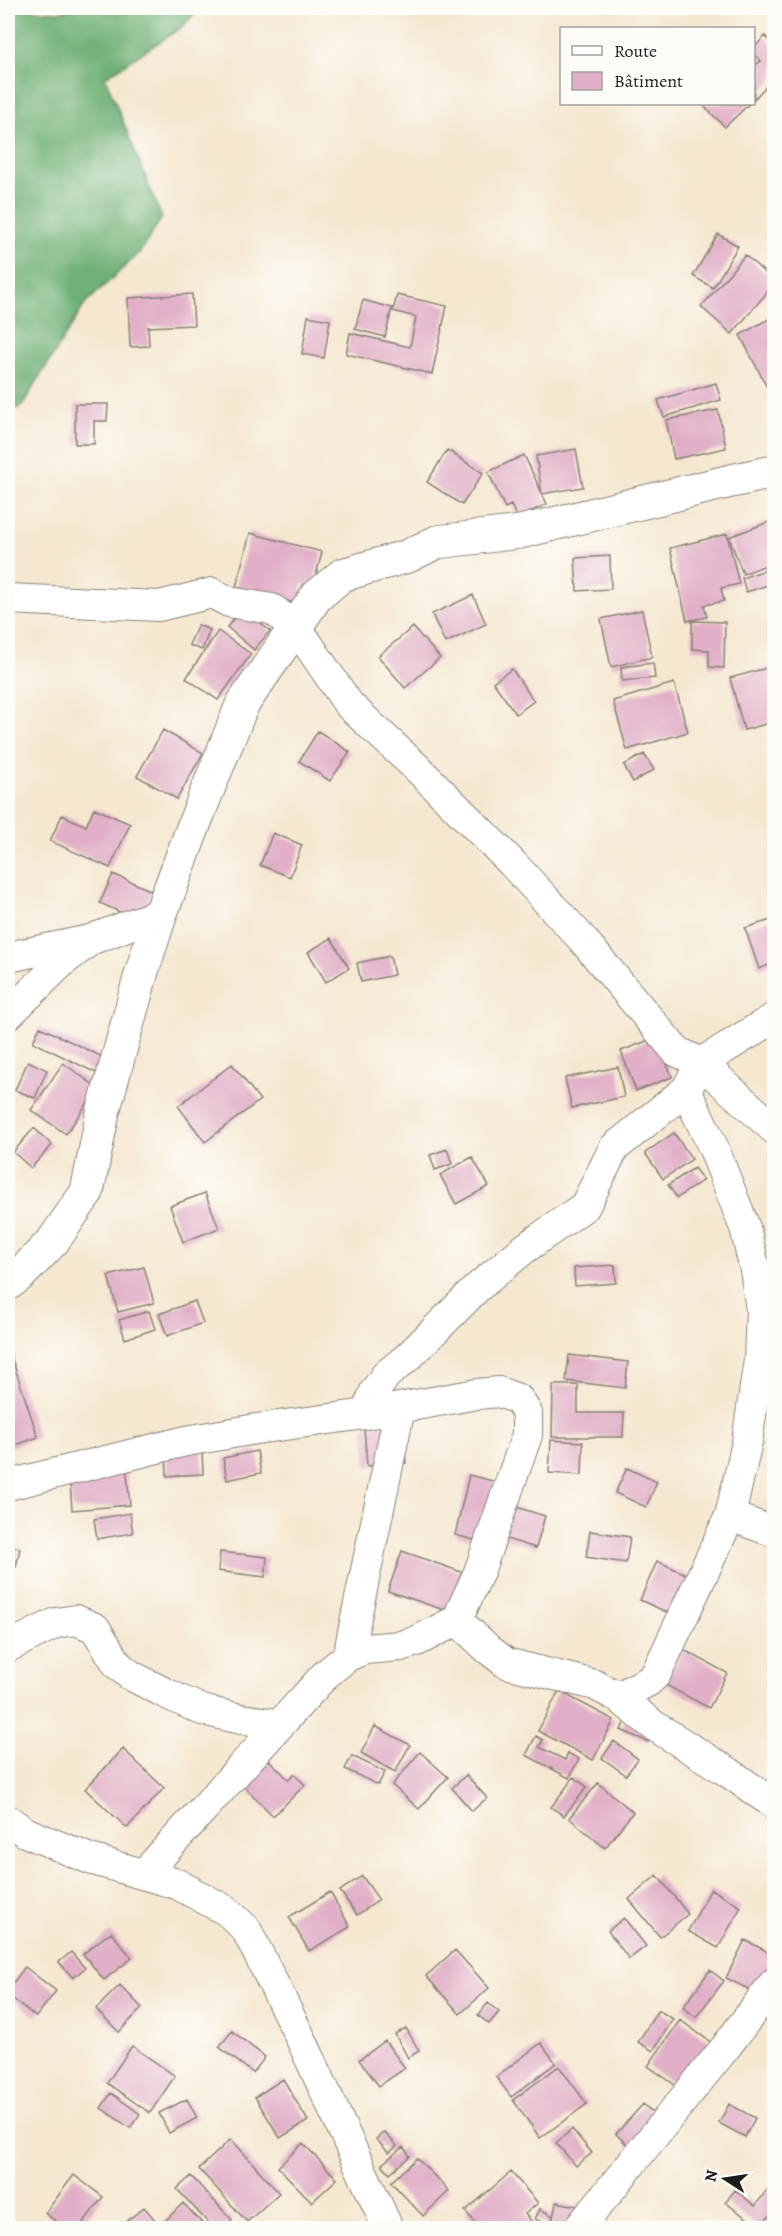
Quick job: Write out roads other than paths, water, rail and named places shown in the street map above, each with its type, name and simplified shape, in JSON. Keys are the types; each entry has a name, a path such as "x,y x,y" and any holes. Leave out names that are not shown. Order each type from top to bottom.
{"main road":[{"path":"8,1284 53,1241 87,1192 103,1112 142,971 161,913 242,705 297,628 316,597 342,575 408,556 437,543 520,532 774,472"}],"street":[{"path":"8,599 159,606 212,593 229,602 272,609 297,628 349,705 418,769 513,864 584,941 676,1052 701,1063 774,1129"},
{"path":"8,957 90,940 161,913"},
{"path":"8,1015 62,962 90,940"},
{"path":"366,1414 375,1391 386,1376 477,1288 524,1249 585,1206 614,1148 686,1090 701,1063 774,1018"},
{"path":"618,1697 649,1681 656,1674 730,1516 747,1442 759,1360 761,1310 745,1228 714,1149 686,1090"},
{"path":"8,1485 186,1441 366,1414 477,1394 499,1392 518,1399 527,1413 527,1435 479,1572 457,1620 417,1641 401,1646 365,1649 348,1656 325,1675 278,1724 144,1874"},
{"path":"348,1656 400,1408"},
{"path":"730,1516 774,1532"},
{"path":"8,1647 56,1623 76,1620 94,1628 118,1665 130,1675 165,1694 202,1710 278,1724"},
{"path":"457,1620 506,1663 594,1685 618,1697 653,1725 774,1804"},
{"path":"8,1820 25,1832 90,1859 177,1884 227,1911 246,1929 301,2039 388,2229"},
{"path":"579,2229 726,2048 774,1983"}]}
